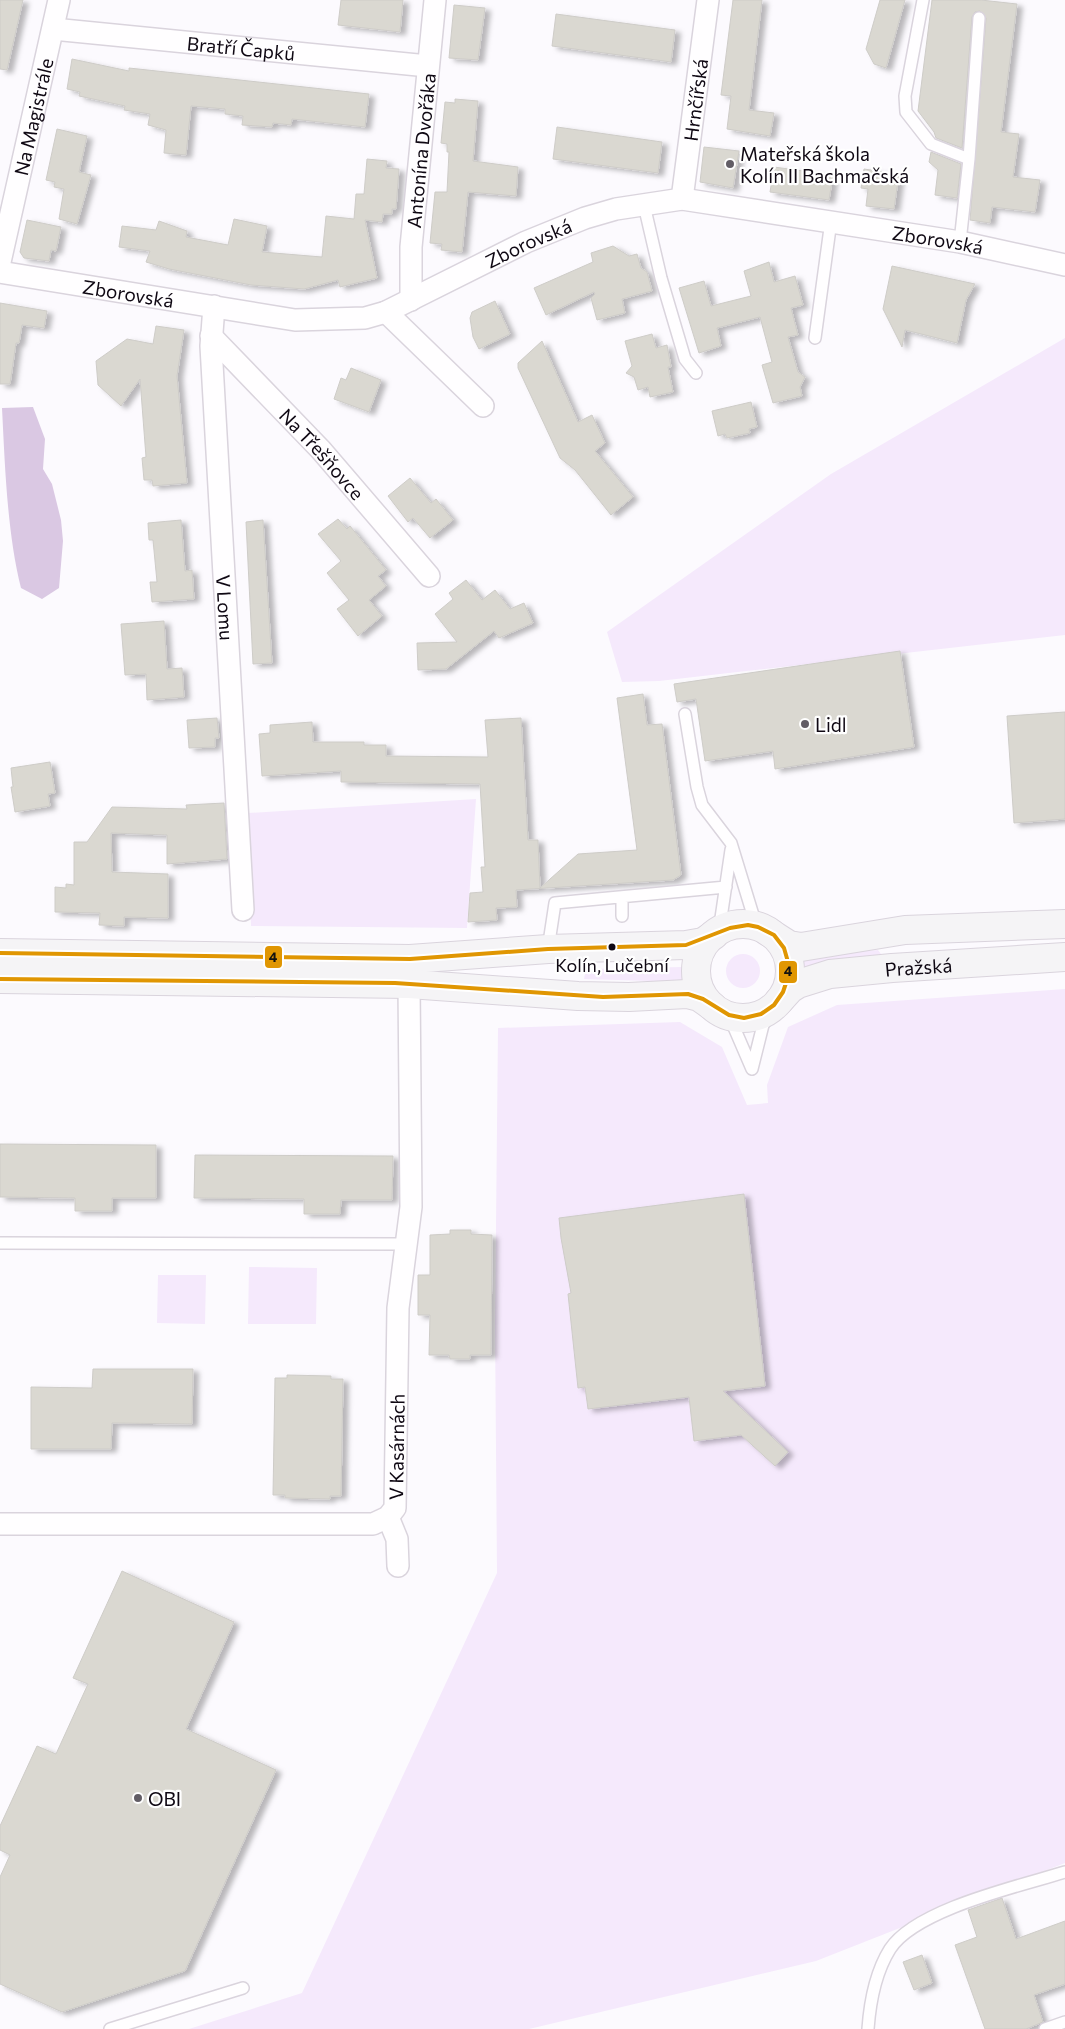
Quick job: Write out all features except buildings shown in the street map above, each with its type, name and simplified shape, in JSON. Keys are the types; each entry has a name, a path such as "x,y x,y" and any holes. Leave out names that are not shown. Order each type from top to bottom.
{"street":[{"name":"Na Magistrále","path":"0,262 59,0"},
{"name":"Antonína Dvořáka","path":"411,300 411,247 435,0"},
{"name":"Hrnčířská","path":"682,199 708,0"},
{"name":"Bratří Čapků","path":"53,28 428,66"},
{"name":"Zborovská","path":"0,272 295,320 365,318 386,312 526,242 585,218 616,209 682,199 960,242 1065,265"},
{"name":"V Lomu","path":"214,306 211,336 243,910"},
{"path":"386,312 483,406"},
{"name":"Na Třešňovce","path":"211,336 321,450 429,576"},
{"path":"0,953 410,959 548,949 686,945 703,942 737,925 751,925 767,931 789,945 801,947 905,930 1065,924"},
{"path":"0,979 409,984 570,996 629,997 686,994 699,997 714,1008 732,1017 747,1018 764,1013 779,1001 788,984 789,961 783,947 767,931"},
{"path":"714,935 706,943 699,956 696,974 700,990 714,1008"},
{"name":"Pražská","path":"779,1001 790,989 798,984 830,974 892,968 1065,957"},
{"name":"V Kasárnách","path":"0,1524 373,1524 388,1517 395,1508 397,1330 412,1207 409,984"},
{"path":"388,1517 397,1539 398,1566"}],"lane":[{"path":"923,0 905,96 906,112 930,144 969,159"},
{"path":"960,242 969,159 980,18"},
{"path":"644,205 661,278 685,359 696,373"},
{"path":"815,338 831,221"},
{"path":"685,714 697,787 702,805 731,843 753,915 767,931"},
{"path":"714,935 721,918 731,843"},
{"path":"548,949 555,903 726,887"},
{"path":"622,897 622,916"},
{"path":"714,1008 732,1025 752,1069 763,1025 779,1001"},
{"path":"0,1243 406,1244"},
{"path":"868,2029 877,1976 891,1948 920,1923 955,1906 1065,1872"},
{"path":"110,2029 243,1988"},
{"path":"1046,2029 1065,2022"}],"shaded area":[{"path":"1065,338 1065,635 659,681 622,682 607,632 831,474"},
{"path":"33,407 45,439 43,469 52,484 61,520 63,541 59,588 42,599 21,588 16,567 7,499 4,453 2,408"},
{"path":"476,799 467,928 251,926 248,813"},
{"path":"878,950 881,954 880,957 800,972 800,961 803,957"},
{"path":"743,954 750,955 755,959 759,964 759,978 755,983 750,987 743,988 736,987 731,983 727,978 726,971 727,964 731,959 736,955"},
{"path":"682,967 684,982 584,979 586,969"},
{"path":"1065,989 1065,1863 816,1961 529,2029 189,2029 302,1993 497,1573 495,1324 498,1028 680,1022 722,1047 747,1105 768,1103 767,1085 788,1027 837,1005"},
{"path":"249,1267 317,1268 316,1324 248,1324"},
{"path":"158,1275 206,1275 205,1324 157,1323"}],"transit line":[{"name":"4","path":"0,953 410,959 548,949 686,945 730,928 748,925 758,927 774,935 784,948 788,962 788,977 783,992 774,1005 761,1014 744,1018 729,1015 703,999 688,994 603,997 395,983 0,979"}],"place":[{"name":"Mateřská škola Kolín II Bachmačská","path":"730,164"},
{"name":"Lidl","path":"805,724"},
{"name":"Kolín, Lučební","path":"612,947"},
{"name":"OBI","path":"138,1798"}]}
